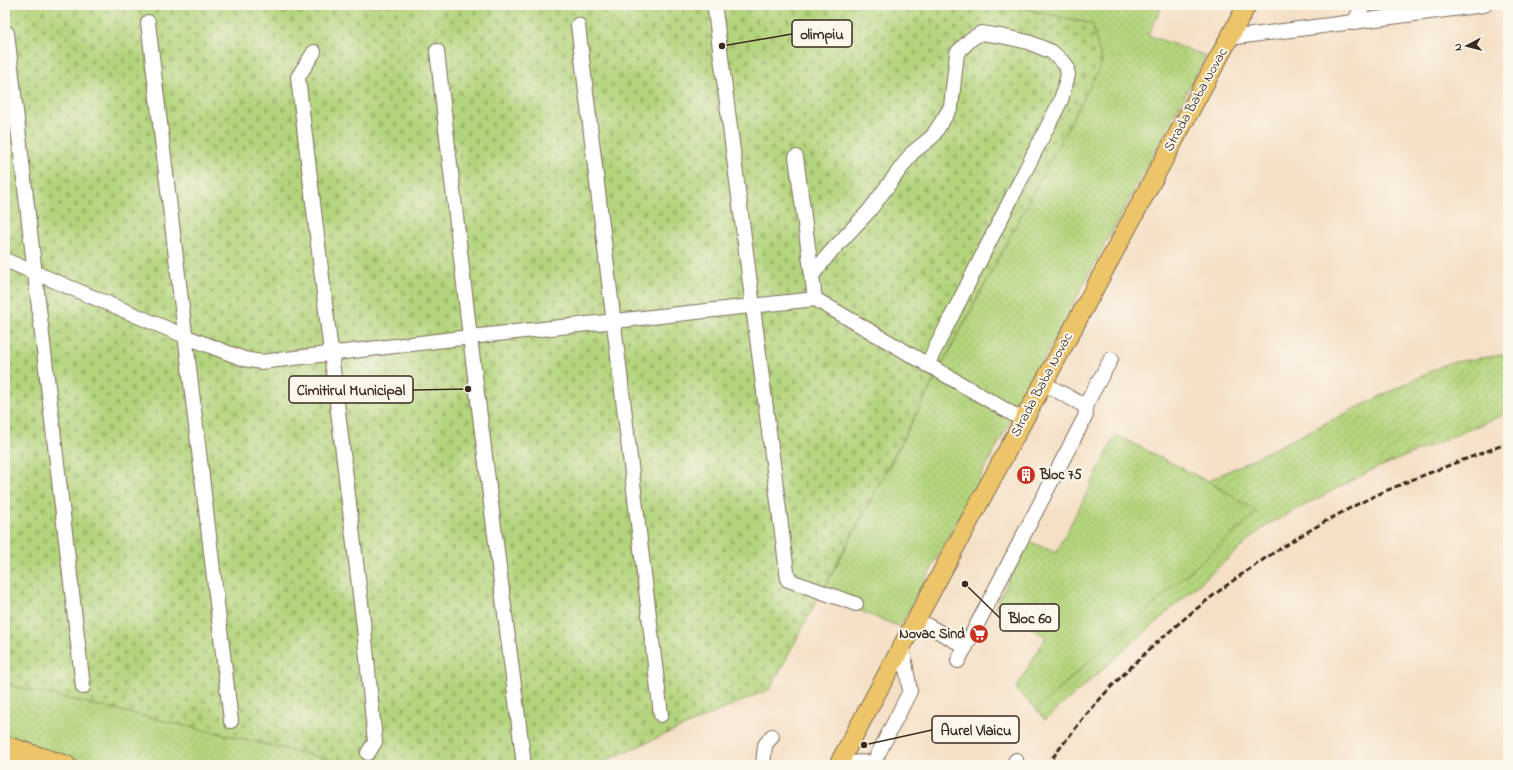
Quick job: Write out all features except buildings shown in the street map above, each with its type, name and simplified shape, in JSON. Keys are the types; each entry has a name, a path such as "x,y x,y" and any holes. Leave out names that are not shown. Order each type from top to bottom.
{"main road":[{"name":"Strada Baba Novac","path":"838,764 1247,5"},
{"path":"7,754 63,764"},
{"path":"7,754 21,758 34,765 63,764"}],"street":[{"path":"1353,23 1364,5"},
{"path":"1230,38 1484,5"},
{"path":"715,10 788,580 856,604"},
{"path":"148,22 186,337 196,437 231,721"},
{"path":"578,25 661,714"},
{"path":"7,33 83,687"},
{"path":"811,277 828,255 869,211 912,153 932,137 951,107 954,67 957,54 971,39 980,33 1001,36 1028,42 1052,52 1066,66 1068,75 1061,100 927,365"},
{"path":"438,51 470,337 524,765"},
{"path":"314,52 298,77 364,628 375,742 368,753"},
{"path":"796,157 815,299"},
{"path":"5,260 186,337 244,359 261,362 331,355 470,337 815,299 1023,420"},
{"path":"958,661 1086,415 1085,406 1111,359"},
{"path":"1043,383 1085,406"},
{"path":"916,619 966,647"},
{"path":"838,764 874,762 910,691 902,645"},
{"path":"763,765 765,745 772,736"}],"green space":[{"path":"5,5 1007,5 1092,24 1102,63 770,689 595,765 355,765 5,684"},
{"path":"1007,5 1163,5 1148,35 1206,56 900,627 821,595 1039,182 1092,24"},
{"path":"1508,354 1508,413 1370,471 1265,526 1045,720 1036,709 1257,512 1208,481 1448,363"},
{"path":"1116,435 1207,481 1258,512 1036,709 1016,689 1046,637 995,607 1029,541 1056,553"},
{"path":"5,684 355,765 97,765 5,740"}],"railway":[{"path":"1047,765 1092,708 1148,651 1204,602 1265,558 1329,519 1362,502 1416,478 1508,443"}],"place":[{"name":"olimpiu","path":"722,46"},
{"name":"Cimitirul Municipal","path":"468,389"},
{"name":"Bloc 75","path":"1026,475"},
{"name":"Bloc 60","path":"965,584"},
{"name":"Novac Sind","path":"979,634"},
{"name":"Aurel Vlaicu","path":"864,745"}]}
